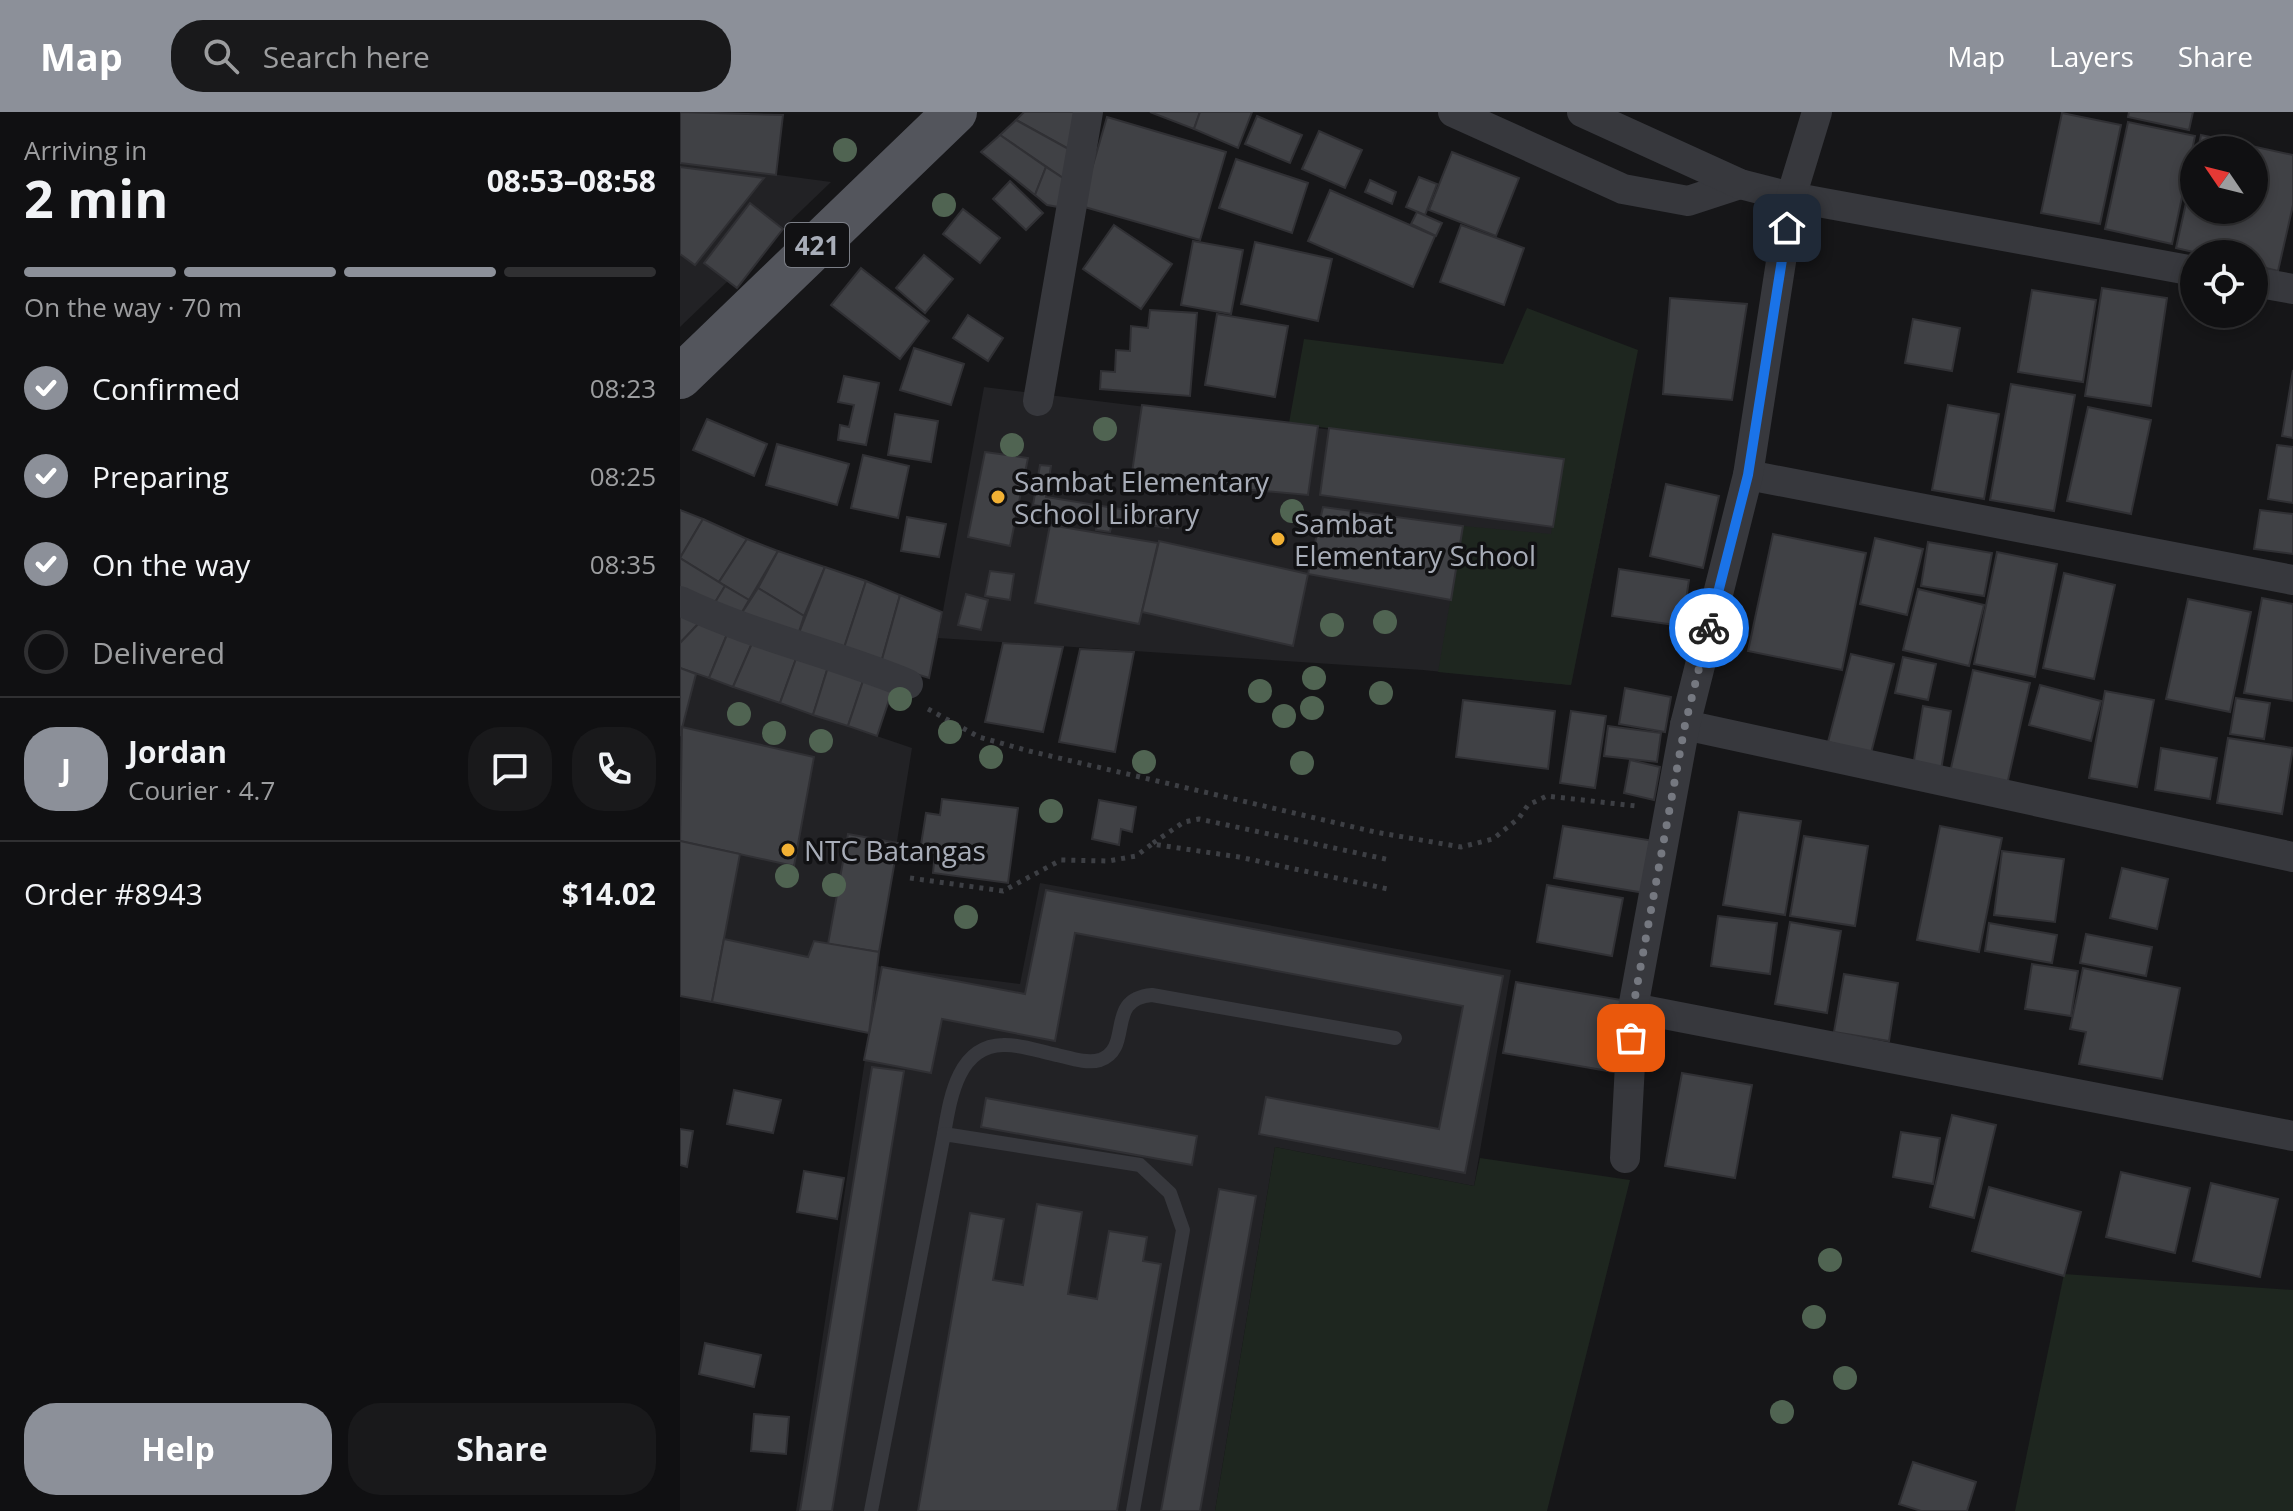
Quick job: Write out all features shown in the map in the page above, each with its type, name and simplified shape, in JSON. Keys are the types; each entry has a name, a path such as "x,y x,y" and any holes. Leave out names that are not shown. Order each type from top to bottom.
{"main road":[{"name":"421","path":"680,377 955,112"}],"street":[{"path":"1038,401 1088,112"},
{"path":"1453,112 1623,189 1688,201 1740,184"},
{"path":"1582,112 1740,184 1791,197 2180,268"},
{"path":"1625,1158 1633,1008 1669,811 1685,725 1748,475 1791,197 1817,112"},
{"path":"2268,285 2293,289"},
{"path":"1748,475 2293,580"},
{"path":"680,601 707,614 908,684"},
{"path":"1685,725 2293,857"},
{"path":"1633,1008 2293,1136"}],"lane":[{"path":"871,1511 954,1082 974,1056 1002,1044 1084,1061 1101,1060 1114,1050 1126,1005 1137,996 1152,995 1395,1038"},
{"path":"944,1134 1140,1165 1170,1193 1183,1230 1133,1511"}],"path":[{"path":"908,684 936,715 979,737 1360,828 1461,847 1493,839 1519,818 1528,805 1547,796 1669,811"},
{"path":"910,878 1003,891 1061,860 1136,856 1184,822 1199,819 1390,860"},
{"path":"1152,844 1239,857 1388,889"}],"shaded area":[{"path":"680,162 831,182 680,327"},
{"path":"1527,308 1638,350 1571,685 1438,672 1463,526 1551,534 1564,459 1289,423 1304,339 1503,364"},
{"name":"Sambat Elementary School","path":"984,387 1615,465 1571,685 1423,670 938,638"},
{"path":"680,669 912,748 877,966 1020,984 1040,883 1511,970 1474,1186 1275,1147 1215,1511 796,1511 869,1033 680,994"},
{"path":"1275,1147 1474,1186 1480,1158 1630,1180 1547,1511 1215,1511"},
{"path":"2064,1274 2293,1290 2293,1511 2015,1511"}],"building":[{"path":"680,112 783,115 776,175 680,163"},
{"path":"1024,112 1078,112 1074,152 1016,120"},
{"path":"1150,112 1200,112 1194,129"},
{"path":"1200,112 1252,112 1238,148 1194,129"},
{"path":"2129,112 2193,112 2189,130 2128,117"},
{"path":"2062,113 2121,125 2100,224 2041,213"},
{"path":"1257,116 1302,135 1290,163 1245,144"},
{"path":"1107,117 1226,152 1200,240 1081,206"},
{"path":"1016,120 1074,152 1069,182 1000,135"},
{"path":"2128,122 2195,136 2180,136 2180,206 2172,244 2105,229"},
{"path":"1319,131 1362,150 1345,188 1302,169"},
{"path":"1000,135 1046,167 1035,195 981,152"},
{"path":"2268,150 2293,155 2293,205 2278,271 2268,268 2268,240 2180,240 2180,249 2176,248 2181,224 2268,224"},
{"path":"1452,152 1519,178 1496,236 1429,210"},
{"path":"1236,159 1308,183 1292,233 1219,208"},
{"path":"680,167 764,178 695,265 680,254"},
{"path":"1046,167 1069,182 1064,208 1047,205 1035,195"},
{"path":"1419,177 1437,184 1425,215 1406,207"},
{"path":"1370,180 1396,192 1392,204 1365,192"},
{"path":"1010,181 1043,213 1026,230 993,199"},
{"path":"1330,190 1435,236 1413,287 1308,241"},
{"path":"750,203 783,229 737,288 704,263"},
{"path":"963,209 1000,238 980,263 943,234"},
{"path":"1417,212 1442,223 1436,236 1411,224"},
{"path":"1114,225 1172,264 1141,309 1083,269"},
{"path":"1461,225 1524,248 1504,305 1440,282"},
{"path":"1193,241 1243,250 1231,314 1181,305"},
{"path":"1255,242 1332,259 1318,321 1241,304"},
{"path":"924,255 953,279 925,313 896,288"},
{"path":"861,268 929,321 900,359 831,305"},
{"path":"2102,288 2167,298 2151,406 2085,396"},
{"path":"2032,290 2096,300 2083,382 2018,372"},
{"path":"1670,298 1747,304 1732,400 1663,394"},
{"path":"1150,310 1197,313 1190,396 1100,389 1101,371 1115,372 1116,350 1130,351 1131,326 1148,328"},
{"path":"1217,314 1288,326 1275,397 1205,385"},
{"path":"968,315 1003,338 988,361 953,338"},
{"path":"1913,319 1960,328 1952,371 1905,363"},
{"path":"914,348 964,364 951,405 900,390"},
{"path":"2293,370 2293,438 2282,436"},
{"path":"844,376 879,383 866,445 838,440 840,425 849,427 854,405 838,402"},
{"path":"2011,384 2075,395 2054,511 1990,500"},
{"path":"1142,405 1318,426 1308,495 1131,479"},
{"path":"1948,405 1999,414 1984,499 1932,490"},
{"path":"2088,407 2151,420 2131,514 2067,501"},
{"path":"895,414 938,421 931,462 888,455"},
{"path":"707,419 767,444 754,476 693,450"},
{"path":"1329,428 1564,459 1553,527 1320,495"},
{"path":"777,444 849,464 837,505 766,485"},
{"path":"2277,445 2293,447 2293,503 2268,499"},
{"name":"Sambat Elementary School Library","path":"985,452 1028,458 1010,546 968,537"},
{"path":"863,455 909,466 898,518 851,508"},
{"path":"1040,465 1051,466 1046,497 1170,517 1168,528 1113,519 1110,532 1096,530 1098,516 1033,505"},
{"path":"1666,484 1719,496 1703,568 1650,556"},
{"path":"1323,507 1463,526 1451,600 1308,574"},
{"path":"680,510 703,519 680,558"},
{"path":"2260,510 2293,514 2293,554 2254,549"},
{"path":"907,517 946,524 939,557 901,551"},
{"path":"703,519 747,539 719,582 680,558"},
{"path":"1050,525 1158,543 1139,624 1035,603"},
{"path":"1773,534 1866,553 1842,670 1748,651"},
{"path":"1875,538 1923,549 1907,615 1860,604"},
{"path":"747,539 778,551 749,600 719,582"},
{"path":"1159,541 1308,574 1293,646 1142,612"},
{"path":"1928,542 1992,553 1984,596 1921,586"},
{"path":"778,551 825,567 804,616 758,588"},
{"path":"1997,552 2057,564 2035,677 1974,664"},
{"path":"680,558 725,586 711,609 680,593"},
{"path":"825,567 866,581 843,651 797,638"},
{"path":"1619,569 1689,580 1682,626 1612,616"},
{"path":"990,571 1014,574 1010,600 985,596"},
{"path":"2064,573 2115,585 2094,679 2043,668"},
{"path":"866,581 900,595 881,663 843,651"},
{"path":"725,586 749,600 738,619 711,609"},
{"path":"758,588 804,616 797,638 738,619"},
{"path":"1918,589 1984,605 1969,666 1903,650"},
{"path":"966,594 988,600 981,630 958,625"},
{"path":"900,595 942,612 929,678 881,663"},
{"path":"2262,598 2293,604 2293,701 2244,693"},
{"path":"2188,599 2251,612 2230,712 2166,699"},
{"path":"680,612 701,621 680,643"},
{"path":"701,621 728,632 709,678 680,668 680,643"},
{"path":"728,632 753,641 733,687 709,678"},
{"path":"753,641 797,656 780,703 733,687"},
{"path":"1003,643 1063,647 1043,732 985,722"},
{"path":"1080,649 1134,652 1115,752 1059,742"},
{"path":"1851,654 1894,664 1871,753 1828,742"},
{"path":"797,656 828,667 813,715 780,703"},
{"path":"1903,657 1936,664 1928,700 1895,693"},
{"path":"828,667 864,678 848,726 813,715"},
{"path":"680,668 696,674 680,736"},
{"path":"1973,670 2030,683 2006,789 1949,777"},
{"path":"864,678 893,688 877,736 848,726"},
{"path":"2040,685 2101,701 2091,741 2029,725"},
{"path":"1625,688 1671,697 1665,732 1619,724"},
{"path":"2105,691 2154,700 2137,787 2089,778"},
{"path":"2236,698 2270,703 2264,739 2230,734"},
{"path":"1463,700 1555,711 1548,769 1456,757"},
{"path":"1923,706 1951,711 1941,770 1913,766"},
{"path":"1571,711 1606,716 1595,788 1560,783"},
{"path":"1608,726 1661,733 1657,762 1604,756"},
{"path":"682,727 814,757 794,866 680,841"},
{"path":"2228,738 2293,748 2282,814 2217,803"},
{"path":"2161,748 2217,758 2210,799 2155,790"},
{"path":"1630,760 1660,767 1654,800 1624,793"},
{"path":"942,799 1018,808 1008,883 933,873 935,853 920,851 926,813 940,815"},
{"path":"1099,800 1136,807 1132,832 1121,829 1119,845 1092,839"},
{"path":"1739,812 1801,821 1785,915 1723,905"},
{"path":"1563,826 1654,841 1645,893 1554,878"},
{"path":"1940,826 2002,838 1979,952 1917,940"},
{"path":"848,834 898,843 879,952 828,944"},
{"path":"1804,836 1868,846 1855,926 1790,916"},
{"path":"680,841 740,854 712,1002 680,996"},
{"path":"2002,851 2064,859 2055,922 1994,915"},
{"path":"2122,868 2168,879 2157,929 2110,918"},
{"path":"1547,885 1623,898 1612,956 1537,942"},
{"path":"1046,890 1503,976 1465,1173 1259,1134 1266,1097 1439,1129 1463,1006 1075,933 1055,1041 942,1019 931,1073 864,1060 882,967 1025,994"},
{"path":"1718,916 1777,923 1770,974 1711,966"},
{"path":"1790,922 1841,931 1827,1013 1775,1004"},
{"path":"1989,923 2057,935 2052,963 1985,951"},
{"path":"2086,934 2152,947 2146,976 2080,963"},
{"path":"724,939 808,957 814,941 879,952 869,1033 712,1002"},
{"path":"2032,964 2078,971 2071,1016 2025,1009"},
{"path":"2083,968 2180,988 2162,1079 2079,1064 2086,1032 2070,1029"},
{"path":"1844,974 1898,983 1889,1041 1834,1032"},
{"path":"1516,982 1627,1001 1614,1072 1503,1053"},
{"path":"872,1067 904,1071 832,1511 800,1511"},
{"path":"1682,1073 1752,1085 1735,1178 1665,1166"},
{"path":"734,1090 781,1100 773,1133 727,1124"},
{"path":"986,1098 1197,1136 1192,1165 981,1127"},
{"path":"1952,1115 1996,1125 1974,1218 1930,1207"},
{"path":"680,1129 693,1131 687,1167 680,1165"},
{"path":"1901,1132 1940,1138 1933,1184 1893,1177"},
{"path":"804,1171 844,1178 837,1219 797,1212"},
{"path":"2121,1172 2190,1188 2175,1253 2106,1237"},
{"path":"2211,1183 2278,1199 2260,1277 2193,1261"},
{"path":"1989,1187 2081,1212 2064,1276 1972,1251"},
{"path":"1219,1189 1256,1196 1200,1511 1161,1511"},
{"path":"1037,1204 1082,1212 1068,1294 1097,1299 1109,1231 1147,1237 1143,1261 1161,1264 1117,1511 918,1511 970,1213 1004,1219 993,1280 1023,1285"},
{"path":"705,1343 761,1355 754,1387 699,1374"},
{"path":"754,1414 789,1417 786,1454 751,1451"},
{"path":"1913,1462 1976,1482 1967,1511 1921,1511 1899,1504"}],"way so far":[{"path":"1631,1038 1633,1008 1685,725 1709,628"}],"place":[{"name":"Sambat Elementary School Library","path":"998,497"},
{"name":"Sambat Elementary School","path":"1278,539"},
{"name":"NTC Batangas","path":"788,850"}],"route":[{"path":"1709,628 1748,475 1787,228"}]}
